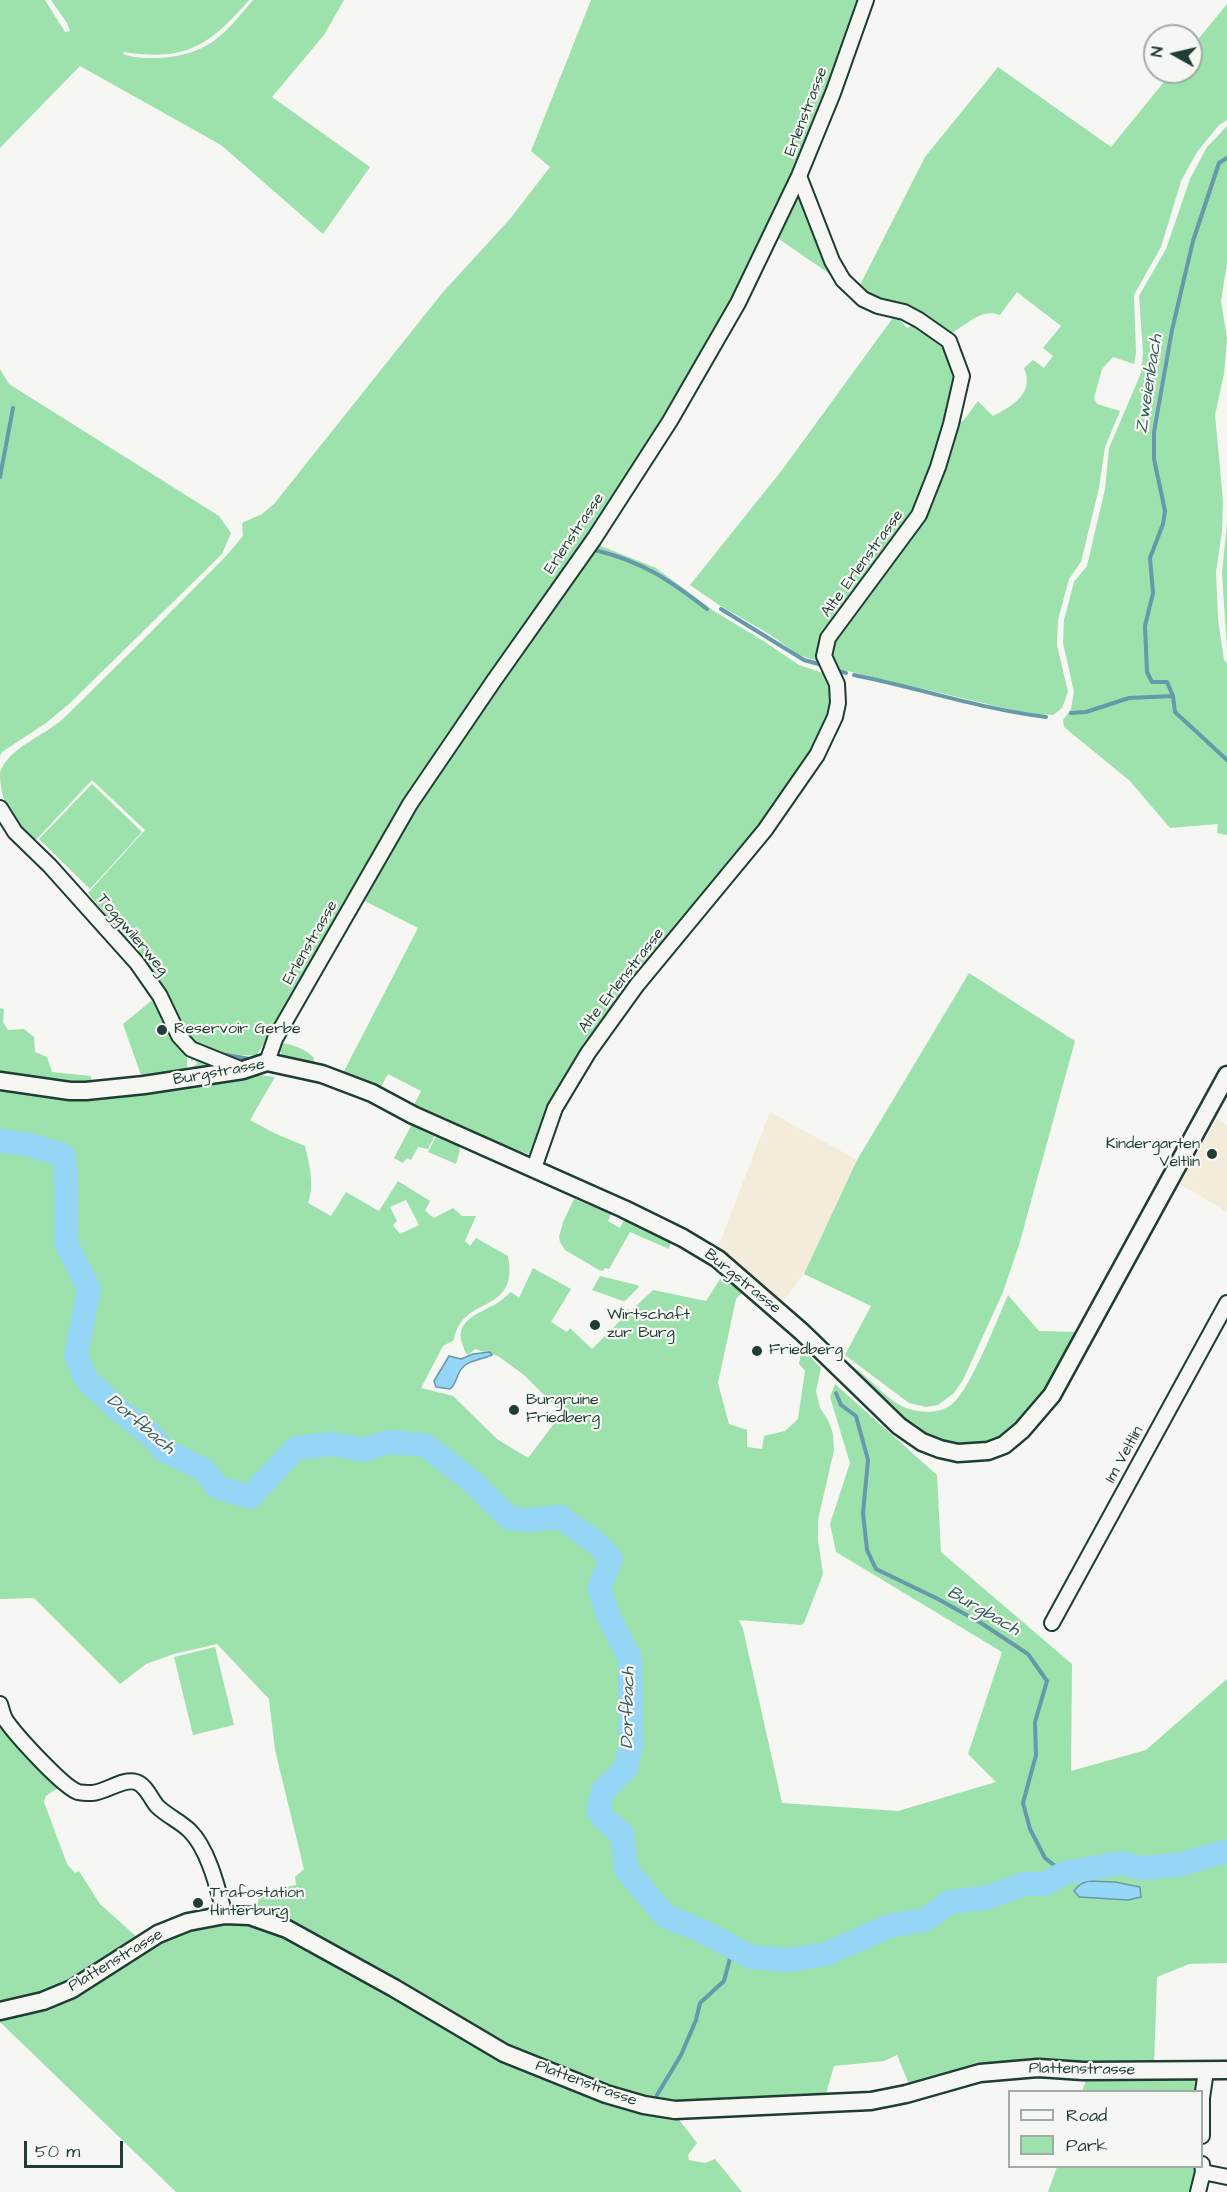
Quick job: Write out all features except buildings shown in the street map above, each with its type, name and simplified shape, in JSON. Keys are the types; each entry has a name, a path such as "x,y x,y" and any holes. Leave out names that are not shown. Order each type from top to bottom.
{"street":[{"name":"Erlenstrasse","path":"267,1062 275,1039 410,804 492,682 594,539 670,421 738,303 800,176 866,0"},
{"name":"Alte Erlenstrasse","path":"534,1168 555,1108 588,1053 637,985 765,830 817,755 836,717 838,703 837,684 824,656 828,638 919,515 938,467 951,424 962,376 949,341 904,312 863,300 851,290 832,261 800,176"},
{"name":"Toggwilerweg","path":"0,807 15,832 50,866 137,963 160,996 184,1043 191,1049 243,1070"},
{"name":"Burgstrasse","path":"0,1081 70,1091 86,1091 144,1086 243,1070 267,1062 322,1074 350,1083 413,1115 534,1168 683,1238 718,1259 802,1332 899,1426 922,1442 940,1449 958,1453 973,1453 1004,1445 1022,1430 1052,1395 1227,1075"},
{"name":"Im Veltlin","path":"1052,1623 1227,1303"},
{"path":"0,1704 5,1719 24,1744 66,1784 78,1792 92,1793 110,1789 127,1781 135,1781 141,1785 157,1805 197,1840 217,1886 225,1915"},
{"name":"Plattenstrasse","path":"0,2011 43,2001 72,1989 164,1932 188,1922 225,1915 250,1916 280,1926 394,1988 504,2053 606,2094 644,2105 675,2110 871,2101 906,2094 980,2073 1038,2068 1083,2071 1227,2070"},
{"path":"1203,2091 1206,2071"},
{"path":"1198,2192 1202,2168 1227,2177"}],"shaded area":[{"path":"770,1112 857,1160 804,1274 781,1304 750,1275 717,1250"},
{"name":"Kindergarten Veltlin","path":"1217,1119 1227,1125 1227,1212 1180,1184"}],"green space":[{"path":"0,0 45,0 65,32 70,31 67,23 51,0 249,0 222,29 195,47 164,54 124,52 123,54 156,58 201,49 222,34 253,0 344,0 324,35 272,97 370,167 323,234 221,145 80,66 0,148"},
{"path":"591,0 861,0 797,167 735,299 667,419 589,536 441,742 257,1055 232,1055 214,1051 199,1044 187,1034 154,975 88,893 145,830 92,780 35,841 10,812 3,795 0,773 11,756 65,717 226,556 243,536 242,523 262,514 274,504 443,292 510,219 550,167 531,151"},
{"path":"1227,4 1227,120 1219,125 1197,152 1181,181 1161,247 1134,295 1136,353 1134,364 1113,357 1102,369 1094,398 1097,404 1120,411 1105,447 1099,488 1081,562 1069,579 1058,620 1057,645 1068,692 1062,708 1053,715 1025,713 839,669 829,656 830,639 911,531 956,424 964,420 978,401 993,416 1020,398 1026,385 1027,377 1024,368 1033,360 1044,368 1053,356 1043,348 1061,326 1017,292 1000,315 993,313 974,318 951,333 947,333 857,291 925,157 998,67 1111,147 1162,84 1203,84 1203,33"},
{"path":"1227,126 1227,263 1221,301 1227,338 1224,374 1215,415 1223,501 1222,531 1216,572 1218,619 1224,660 1227,663 1227,835 1217,833 1218,824 1170,828 1130,781 1064,727 1063,720 1071,709 1074,692 1063,643 1064,620 1074,582 1087,566 1105,489 1109,448 1141,373 1143,353 1139,296 1166,249 1190,179 1207,147"},
{"path":"796,194 805,195 840,281 776,237"},
{"path":"895,315 907,328 917,323 945,346 953,362 957,385 916,515 826,636 823,663 799,655 690,585 782,470"},
{"path":"0,369 9,384 219,516 231,533 222,554 69,704 46,723 2,752 0,756"},
{"path":"1227,523 1227,648 1222,573"},
{"path":"596,544 656,568 714,611 799,665 832,676 834,713 781,803 618,1004 532,1155 421,1114 414,1105 421,1091 388,1074 379,1090 342,1075 418,928 361,899 417,805 497,684"},
{"path":"92,784 142,832 90,889 39,839"},
{"path":"969,973 1075,1041 1019,1245 1003,1292 963,1380 954,1393 938,1405 926,1407 909,1403 845,1355 871,1306 804,1274 857,1160"},
{"path":"156,997 164,1018 162,1026 164,1031 172,1034 187,1054 187,1070 197,1064 195,1060 191,1061 190,1054 221,1066 143,1081 123,1024"},
{"path":"0,1008 4,1009 3,1022 8,1030 24,1029 34,1037 35,1052 47,1057 52,1072 91,1076 92,1085 69,1087 68,1100 106,1099 145,1094 259,1075 275,1077 250,1120 305,1146 311,1181 308,1203 331,1216 346,1192 379,1211 398,1181 430,1201 425,1211 434,1218 453,1208 462,1216 476,1216 465,1241 470,1246 476,1238 508,1256 509,1275 505,1288 498,1297 467,1316 459,1325 454,1340 443,1346 421,1388 453,1396 497,1439 528,1458 562,1413 524,1375 498,1356 475,1349 468,1355 461,1335 465,1323 470,1318 496,1304 511,1292 519,1298 533,1268 571,1289 551,1322 567,1332 570,1328 592,1349 620,1321 619,1319 628,1309 632,1314 635,1313 633,1309 653,1290 706,1301 722,1276 743,1291 736,1299 718,1383 729,1424 747,1430 747,1447 762,1449 764,1436 785,1431 798,1419 805,1371 799,1364 802,1348 821,1368 816,1391 820,1408 833,1434 834,1450 818,1520 818,1540 823,1574 804,1623 801,1625 739,1620 743,1629 782,1803 898,1811 996,1782 968,1754 1002,1652 836,1552 830,1524 850,1463 830,1397 835,1384 937,1475 941,1552 1072,1664 1071,1771 1146,1750 1227,1679 1227,1963 1189,1964 1157,1977 1154,2067 910,2087 897,2055 884,2061 834,2066 825,2097 674,2103 622,2092 511,2050 262,1913 257,1905 260,1895 267,1890 296,1885 295,1877 304,1869 275,1750 269,1699 217,1644 174,1654 146,1664 120,1684 34,1598 0,1599","holes":["406,1200 419,1225 400,1234 393,1225 397,1221 390,1207"]},
{"path":"280,1043 294,1046 311,1055 314,1058 313,1068 285,1060 278,1048"},
{"path":"404,1118 436,1133 428,1149 418,1147 411,1160 407,1158 403,1163 394,1158 411,1126 403,1121"},
{"path":"438,1133 458,1143 460,1150 456,1164 428,1152"},
{"path":"574,1199 611,1214 608,1221 620,1228 624,1220 671,1242 669,1249 630,1232 609,1269 599,1270 565,1250 560,1242 563,1222"},
{"path":"600,1276 639,1287 623,1301 592,1290"},
{"path":"1008,1295 1039,1331 1078,1332 1050,1381 1021,1421 1004,1435 992,1440 967,1445 929,1437 898,1415 843,1362 860,1372 897,1404 917,1411 929,1412 946,1408 958,1397 974,1371"},
{"path":"215,1647 234,1725 193,1735 174,1657"},
{"path":"0,1717 2,1725 48,1778 59,1787 46,1796 44,1802 67,1864 75,1873 79,1871 100,1904 138,1938 69,1986 0,2006"},
{"path":"248,1922 282,1933 504,2060 677,2117 697,2143 688,2155 689,2160 705,2163 715,2159 742,2192 176,2192 0,2022 0,2017 200,1924"},
{"path":"1196,2079 1195,2090 1082,2090 1086,2081"},
{"path":"1057,2168 1196,2168 1197,2177 1192,2192 1048,2192"}],"water":[{"path":"490,1352 492,1355 470,1362 463,1367 450,1389 436,1387 434,1381 449,1356 461,1359 473,1354"},
{"path":"1088,1881 1115,1882 1140,1887 1141,1897 1128,1900 1079,1897 1074,1891"}],"waterway":[{"name":"Zweienbach","path":"1227,158 1219,163 1193,241 1172,330 1154,432 1154,459 1165,511 1163,524 1150,558 1153,593 1145,626 1147,672 1152,682 1167,682 1173,696 1175,712 1227,760"},
{"name":"Burgbach","path":"0,477 13,408"},
{"path":"595,550 641,566 680,589 707,609"},
{"path":"721,609 804,660 822,665"},
{"path":"835,670 846,673"},
{"path":"854,675 974,704 1046,717"},
{"path":"1071,713 1086,712 1129,698 1173,696"},
{"name":"Burgbach","path":"220,1054 250,1059"},
{"name":"Dorfbach","path":"0,1141 26,1144 63,1155 66,1173 66,1243 89,1289 76,1355 86,1379 118,1409 151,1435 164,1450 204,1470 217,1487 250,1497 296,1448 332,1444 364,1450 388,1442 425,1445 468,1478 509,1518 528,1520 560,1517 595,1542 611,1559 599,1588 609,1618 630,1658 631,1746 626,1768 603,1791 598,1810 604,1819 622,1834 626,1869 665,1916 704,1932 751,1957 791,1960 826,1954 889,1926 925,1920 950,1902 986,1898 1024,1884 1045,1884 1064,1873 1121,1863 1140,1868 1178,1865 1227,1851"},
{"name":"Burgbach","path":"836,1393 841,1405 856,1416 868,1460 863,1513 867,1550 876,1569 981,1623 1028,1654 1047,1681 1035,1722 1036,1755 1023,1803 1030,1829 1045,1858 1064,1873"},
{"path":"657,2095 681,2055 696,2020 700,2003 724,1981 733,1947"}],"place":[{"name":"Reservoir Gerbe","path":"162,1030"},
{"name":"Kindergarten Veltlin","path":"1212,1154"},
{"name":"Wirtschaft zur Burg","path":"595,1325"},
{"name":"Friedberg","path":"757,1351"},
{"name":"Burgruine Friedberg","path":"514,1410"},
{"name":"Trafostation Hinterburg","path":"198,1903"}]}
